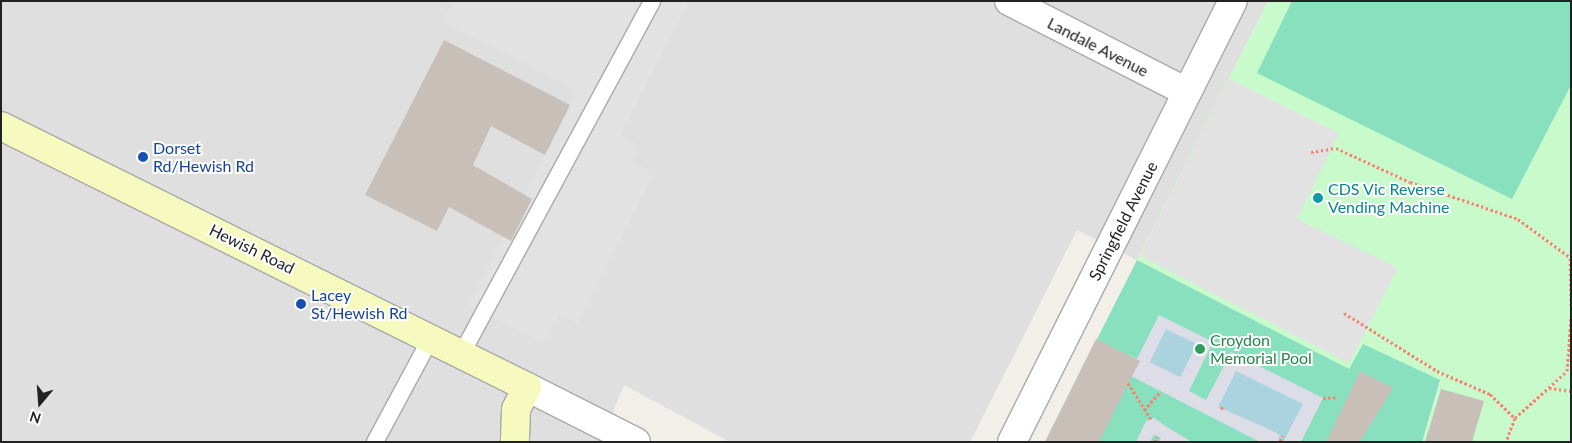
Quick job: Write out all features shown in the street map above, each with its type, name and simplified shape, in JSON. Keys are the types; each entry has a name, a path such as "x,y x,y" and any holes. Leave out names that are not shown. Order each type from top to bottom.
{"street":[{"name":"Landale Avenue","path":"1009,1 1187,92"},
{"name":"Springfield Avenue","path":"1012,442 1233,1"},
{"name":"Hewish Road","path":"1,126 462,353 636,442"},
{"path":"515,442 516,410 527,387"}],"lane":[{"path":"462,353 652,1"},
{"path":"375,442 431,338"}],"path":[{"path":"1311,152 1336,148 1410,182 1518,219 1570,258 1571,307"},
{"path":"1344,312 1437,371 1490,394 1514,418"},
{"path":"1506,442 1514,418 1567,370 1571,316"},
{"path":"1128,384 1151,419"},
{"path":"1549,388 1571,391"},
{"path":"1144,410 1161,391"},
{"path":"1323,398 1337,397"},
{"path":"1155,442 1157,436"},
{"path":"1280,441 1283,436"}],"shaded area":[{"path":"1,1 1268,1 1137,260 1077,230 970,442 730,442 624,385 600,442 1,442"},
{"path":"453,1 689,1 620,136 639,145 632,162 655,172 577,323 559,315 543,343 469,305 577,91 443,22"},
{"path":"1229,79 1339,133 1297,219 1398,268 1349,363 1140,256"},
{"path":"1159,315 1213,342 1189,391 1206,400 1231,352 1323,398 1301,442 1283,442 1302,404 1226,407 1280,435 1282,442 1260,442 1131,376 1098,442 1045,442 1053,425 1086,441 1129,355 1137,359"},
{"path":"1154,418 1192,442 1159,442 1161,438 1154,435 1150,442 1136,442 1146,421"}],"green space":[{"path":"1268,1 1571,1 1571,442 1422,442 1440,381 1363,344 1350,370 1137,260"},
{"path":"1292,1 1571,1 1571,85 1512,199 1257,73"},
{"name":"Croydon Memorial Pool","path":"1137,260 1349,369 1363,344 1440,380 1422,442 1045,442"}],"water":[{"path":"1166,329 1197,344 1180,377 1150,362"},
{"path":"1236,371 1303,404 1283,442 1278,439 1280,434 1218,407"}],"building":[{"path":"444,40 570,105 545,155 491,126 473,165 532,199 511,241 449,207 437,231 365,195"},
{"path":"1096,339 1140,361 1099,442 1045,442"},
{"path":"1360,371 1393,388 1360,442 1326,442"},
{"path":"1441,389 1484,401 1472,442 1425,442"}],"place":[{"name":"Dorset Rd/Hewish Rd","path":"143,157"},
{"name":"CDS Vic Reverse Vending Machine","path":"1318,198"},
{"name":"Lacey St/Hewish Rd","path":"301,304"},
{"name":"Croydon Memorial Pool","path":"1200,349"}]}
